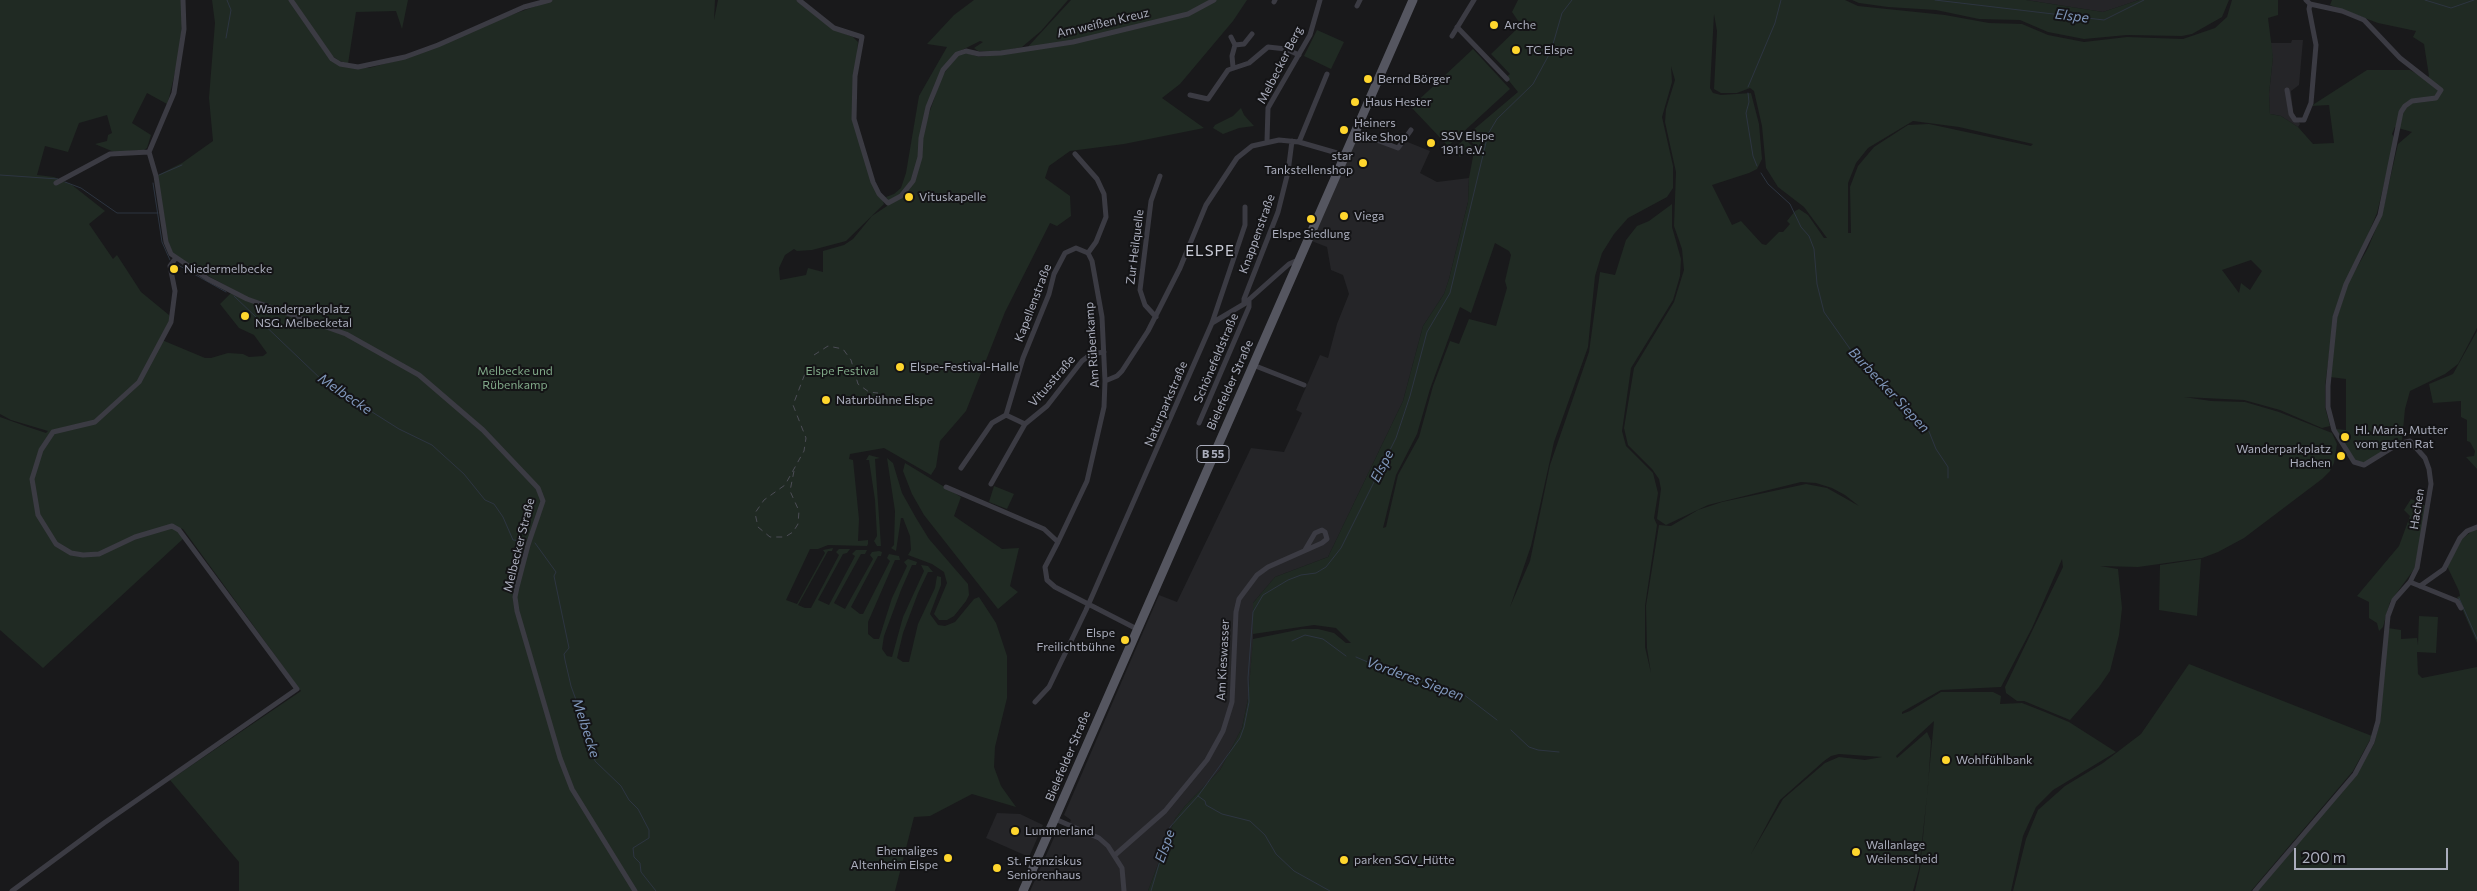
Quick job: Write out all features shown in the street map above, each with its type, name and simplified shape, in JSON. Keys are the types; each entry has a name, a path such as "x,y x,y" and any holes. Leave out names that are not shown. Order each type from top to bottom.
{"main road":[{"name":"Bielefelder Straße","path":"1023,891 1413,0"}],"street":[{"path":"12,891 104,823 297,688 180,530 172,526 135,537 99,554 83,555 71,553 56,544 38,515 32,479 45,443 53,432 96,422 139,382 171,322 175,291 170,266 176,259 166,242 156,176 149,152 174,93 184,29 183,0"},
{"path":"291,0 332,59 340,64 358,67 405,57 438,46 524,7 550,0"},
{"name":"Am weißen Kreuz","path":"798,0 834,28 862,37 855,76 854,119 872,182 879,194 888,203 901,196 913,181 920,157 928,107 943,70 953,58 962,52 1001,53 1073,42 1188,14 1214,0"},
{"name":"Melbecker Berg","path":"1267,141 1268,108 1310,35 1320,0"},
{"path":"1452,36 1474,0"},
{"path":"2287,90 2291,114 2296,120 2304,120 2311,103 2316,46 2308,2"},
{"name":"Hachen","path":"2255,891 2355,774 2372,742 2378,721 2385,639 2392,605 2410,582 2417,568 2431,484 2427,463 2421,452 2407,441 2398,444 2369,463 2360,465 2350,458 2334,430 2328,407 2335,317 2346,284 2380,215 2401,112 2405,106 2412,102 2438,96 2440,90 2432,81 2400,58 2364,20 2342,11 2308,2"},
{"path":"1456,27 1507,79"},
{"path":"1235,45 1244,44 1252,34"},
{"path":"1231,38 1235,45 1232,56 1233,67"},
{"path":"1190,95 1208,99 1225,74 1233,67 1248,63 1268,46 1286,49 1299,55"},
{"path":"1299,142 1327,74"},
{"path":"1355,132 1398,148 1411,130"},
{"path":"1106,381 1117,376 1122,371 1156,317 1180,268 1206,205 1225,174 1244,152 1267,141 1292,141 1344,155"},
{"name":"Knappenstraße","path":"1247,302 1278,212 1288,172 1292,141"},
{"path":"60,181 110,154 149,152"},
{"path":"1075,154 1097,179 1104,194 1106,216 1096,242 1088,253"},
{"name":"Zur Heilquelle","path":"1156,317 1145,305 1140,290 1151,201 1160,176"},
{"name":"Naturparkstraße","path":"1035,702 1052,681 1089,604 1212,323 1242,234 1245,207"},
{"name":"Kapellenstraße","path":"1006,415 1023,358 1050,294 1054,274 1065,253 1070,249 1081,249 1088,253"},
{"name":"Am Rübenkamp","path":"1088,253 1092,261 1102,317 1106,381 1104,407 1087,481 1045,567 1045,577 1055,587 1089,604"},
{"name":"Melbecker Straße","path":"176,259 233,292 346,334 419,374 464,412 538,488 542,501 517,587 515,597 517,611 560,758 572,789 635,891"},
{"path":"1212,323 1247,302 1289,264 1298,260"},
{"name":"Schönefeldstraße","path":"1199,423 1249,307 1247,302"},
{"name":"Vitusstraße","path":"991,484 1024,424 1047,406 1082,361 1091,354 1104,352"},
{"path":"1253,365 1304,385"},
{"path":"961,468 992,423 1006,415 1024,424"},
{"path":"946,487 1039,525 1058,542"},
{"path":"2420,586 2444,569 2460,538 2467,531 2477,527"},
{"name":"Am Kieswasser","path":"1116,855 1138,837 1171,804 1207,760 1223,731 1232,702 1235,620 1239,599 1257,576 1268,567 1325,541 1327,536 1325,532 1322,530 1315,533 1305,550"},
{"path":"2410,582 2456,601 2461,608"},
{"path":"1089,604 1137,629"},
{"path":"1055,819 1099,838 1116,855 1122,868 1124,891"}],"shaded area":[{"path":"2026,0 2139,0 2103,12"},
{"path":"2292,40 2303,40 2299,85 2291,91 2293,112 2300,124 2298,127 2281,116 2270,114 2269,94 2273,57 2269,43 2291,43"},
{"path":"1357,135 1398,149 1405,141 1430,151 1420,173 1437,182 1469,178 1468,202 1449,279 1444,294 1423,326 1403,401 1328,557 1275,577 1253,603 1253,647 1248,699 1242,728 1220,770 1175,819 1148,891 1030,891 1057,831 1067,829 1071,820 1064,815 1159,595 1177,602 1251,448 1284,452 1302,413 1296,410 1320,355 1328,358 1337,324 1349,294 1343,275 1331,270 1327,247 1309,240"},
{"name":"Lummerland","path":"997,813 1020,814 1043,825 1029,857 986,838"}],"green space":[{"path":"0,0 181,0 183,14 179,55 167,104 147,93 132,123 151,135 147,148 144,150 114,152 95,144 107,141 108,135 112,133 107,115 79,123 68,152 45,146 37,175 54,177 72,185 105,211 89,224 113,259 117,255 141,292 171,318 162,340 205,358 211,358 228,353 243,354 249,357 263,356 267,353 254,335 239,328 220,304 234,290 183,262 173,253 167,240 158,184 158,175 182,163 213,141 209,98 215,23 212,0 290,0 324,51 351,68 369,68 395,61 486,24 553,0 715,0 714,20 718,0 796,0 836,30 853,37 858,42 853,114 860,144 884,204 846,241 812,250 797,251 794,249 785,255 779,268 780,280 806,275 808,268 823,272 823,251 844,245 853,239 872,216 887,206 888,200 886,197 894,194 901,188 906,173 919,96 947,47 927,44 954,15 974,0 1068,0 1041,31 1022,47 999,52 978,51 974,48 983,42 980,41 960,51 940,73 924,128 942,76 957,56 966,53 980,57 1025,50 1071,0 1247,0 1233,21 1180,84 1162,98 1204,128 1124,144 1070,151 1049,166 1045,178 1070,196 1071,216 1057,226 1050,223 1005,312 966,411 940,441 936,467 931,475 884,448 850,454 849,459 853,460 859,519 858,541 868,540 868,544 867,546 828,545 818,549 810,549 786,600 797,604 825,553 823,550 833,548 832,551 828,551 798,605 811,608 839,555 836,552 839,549 850,549 847,553 843,554 818,600 829,605 855,556 852,554 856,550 867,550 865,554 861,554 834,603 845,609 873,559 870,555 872,552 879,551 882,552 881,556 878,556 851,607 860,614 863,614 890,561 887,558 889,554 899,556 900,560 895,560 868,622 868,634 874,639 879,639 892,598 907,566 904,562 908,559 917,562 916,565 912,565 884,636 882,649 887,656 892,657 903,617 924,571 921,565 928,566 933,572 928,572 918,593 903,633 897,658 903,662 909,662 918,624 935,588 937,576 941,577 941,585 930,614 938,625 945,626 955,622 974,599 979,597 996,623 1007,656 1007,698 995,747 994,767 1001,786 1016,807 972,794 930,816 914,817 895,891 239,891 239,862 170,780 301,691 183,529 180,528 184,538 43,668 0,630 0,417 46,433 48,431 11,420 0,414"},
{"path":"293,0 408,0 402,29 396,11 356,12 348,64 333,58"},
{"path":"1518,0 1845,0 1858,6 1945,15 1989,23 2022,24 2048,35 2084,42 2127,37 2183,39 2215,28 2227,17 2232,0 2278,0 2278,15 2268,18 2273,57 2269,94 2270,114 2281,116 2298,127 2313,144 2334,143 2329,105 2311,106 2367,70 2410,70 2426,79 2429,76 2424,44 2413,37 2416,31 2378,23 2330,5 2332,0 2477,0 2477,328 2458,364 2445,374 2410,391 2405,409 2402,440 2368,462 2359,463 2351,457 2336,429 2346,430 2346,379 2330,377 2337,317 2348,283 2368,248 2382,214 2398,144 2412,132 2395,127 2392,134 2395,139 2377,213 2334,316 2325,386 2325,407 2330,426 2322,428 2280,410 2244,400 2184,397 2211,401 2245,402 2279,412 2332,433 2337,444 2334,463 2330,471 2244,538 2218,552 2202,558 2138,567 2100,566 2118,569 2122,608 2119,635 2110,671 2099,687 2070,720 2024,701 2017,701 2006,693 2005,687 2063,567 2062,559 2032,628 2001,687 1941,690 1902,712 1902,714 1910,711 1941,692 1993,692 2001,696 2000,704 2022,703 2045,712 2069,722 2116,752 2053,790 2036,807 2023,836 2011,891 1915,891 1920,869 1927,797 1919,869 1913,891 1148,891 1175,819 1220,770 1242,728 1248,699 1253,639 1302,629 1318,629 1334,633 1346,643 1351,643 1336,628 1314,625 1253,634 1253,603 1275,577 1328,557 1403,401 1423,326 1444,294 1449,279 1468,202 1469,178 1475,146 1466,136 1518,92 1506,77 1510,74 1491,54 1521,25 1512,12","holes":["1714,14 1717,31 1714,89 1721,93 1737,93 1750,88 1754,91 1762,126 1766,168 1778,187 1804,207 1827,238 1824,238 1808,215 1799,209 1787,221 1790,224 1783,232 1779,232 1766,245 1762,244 1741,221 1732,225 1712,185 1757,169 1762,159 1759,124 1751,93 1721,95 1713,93 1710,88","1671,66 1675,80 1666,109 1665,122 1676,172 1674,226 1682,249 1684,270 1674,302 1634,368 1624,428 1628,445 1652,469 1659,479 1661,489 1657,519 1666,525 1708,505 1801,482 1816,483 1832,488 1859,506 1827,488 1806,484 1722,502 1698,510 1671,526 1659,525 1646,606 1647,648 1651,673 1645,647 1645,606 1657,525 1654,518 1658,493 1653,473 1626,446 1622,431 1631,368 1673,300 1680,276 1681,259 1672,227 1672,204 1649,221 1637,226 1626,240 1615,275 1600,272 1589,352 1550,465 1530,561 1510,607 1531,546 1554,442 1588,347 1595,276 1602,253 1614,234 1628,218 1667,197 1673,188 1673,166 1662,117 1672,82","1913,121 1959,127 2033,144 2031,146 1929,124 1908,125 1874,147 1858,166 1850,187 1851,233 1848,233 1848,183 1856,163 1868,148","1495,243 1509,251 1511,255 1505,281 1507,288 1496,326 1469,319 1459,344 1450,341 1433,386 1419,437 1398,475 1386,527 1383,528 1396,475 1417,434 1430,389 1460,307 1471,313","2251,260 2262,271 2250,290 2241,283 2239,293 2222,270","1934,721 1928,781 1931,741 1927,732 1897,758 1896,756","1839,754 1882,757 1865,760 1839,757 1825,763 1783,799 1751,854 1780,800 1831,756"]},
{"path":"1852,0 2026,0 2103,12 2139,0 2229,0 2222,17 2192,34 2182,36 2127,35 2084,39 2048,32 2020,20 1979,19 1936,10 1888,7 1859,3"},
{"path":"1317,30 1344,42 1331,69 1304,56"},
{"path":"1473,49 1510,89 1448,146 1411,107"},
{"path":"1241,108 1244,115 1254,126 1239,128 1223,134 1213,128 1215,125 1233,116"},
{"path":"1465,139 1472,146 1460,157 1453,149"},
{"path":"2477,331 2477,469 2466,457 2474,456 2475,451 2470,442 2467,441 2467,420 2461,417 2461,401 2433,403 2429,384 2453,374"},
{"path":"869,455 880,458 875,459 881,546 877,546 874,541 877,536 875,500 869,460 866,460"},
{"path":"887,458 893,463 902,493 929,539 968,584 969,595 966,601 954,616 947,620 939,620 934,614 947,583 944,572 932,564 908,555 911,550 910,536 903,518 901,518 896,551 891,548 894,545 895,511"},
{"path":"905,463 961,497 954,516 1002,549 1019,548 1010,586 1018,592 998,609 924,515 912,494 903,471"},
{"path":"994,486 1014,494 1007,509 989,502"},
{"path":"2411,499 2426,506 2415,568 2390,602 2383,627 2379,631 2377,623 2369,618 2369,602 2357,596 2399,546 2410,516 2404,510"},
{"path":"2477,527 2477,643 2457,597 2460,596 2459,591 2447,566 2462,539"},
{"path":"2201,559 2197,616 2159,610 2160,565"},
{"path":"2419,616 2438,617 2436,653 2417,652 2418,674 2422,678 2477,667 2477,891 2257,891 2356,775 2374,744 2380,722 2388,628 2401,630 2401,639 2417,638 2418,645"},
{"path":"2189,664 2372,736 2353,771 2251,891 2013,891 2026,839 2038,810 2065,786 2103,763 2141,734"}],"waterway":[{"name":"Melbecke","path":"226,38 231,10 227,0"},
{"name":"Elspe","path":"1151,891 1170,827 1198,796 1240,738 1249,702 1248,678 1253,612 1263,595 1288,580 1301,575 1316,573 1326,567 1341,548 1396,438 1410,396 1427,332 1450,293 1488,134 1497,119 1533,84 1551,51 1562,13 1572,0"},
{"name":"Burbecker Siepen","path":"1748,87 1775,23 1781,0"},
{"name":"Elspe","path":"1935,0 2104,20 2144,0"},
{"path":"2425,0 2451,8 2474,0"},
{"name":"Burbecker Siepen","path":"1748,93 1749,102 1746,113 1753,156 1757,166"},
{"name":"Melbecke","path":"159,175 182,165"},
{"name":"Burbecker Siepen","path":"1761,173 1768,184 1790,204 1801,227 1809,236 1814,249 1817,284 1824,312 1860,363 1875,371 1887,390 1892,391 1928,429 1936,449 1948,467 1948,478"},
{"path":"0,175 58,179"},
{"path":"65,182 81,188 117,213 158,213"},
{"name":"Melbecke","path":"153,183 162,242 170,260"},
{"name":"Melbecke","path":"178,265 226,292"},
{"name":"Melbecke","path":"234,296 323,381 399,429 432,445 464,474 485,500 494,504 503,517 513,540 524,541"},
{"name":"Melbecke","path":"535,543 556,572 554,576 569,648 564,654 565,660 571,686 580,711 586,720 595,761 621,786 629,800 638,809 649,830 649,838 633,848 634,857 640,863 641,872 656,891"},
{"path":"2459,598 2477,639"},
{"name":"Vorderes Siepen","path":"1292,641 1305,635 1323,639 1346,656"},
{"name":"Vorderes Siepen","path":"1356,657 1398,675 1422,680 1463,694 1497,720"},
{"name":"Vorderes Siepen","path":"1511,730 1529,747 1559,752"},
{"path":"1198,796 1205,801 1206,805 1222,814 1250,821 1265,835 1276,854 1294,871 1330,891"}],"railway":[{"path":"814,355 828,346 843,349 851,360 858,384 869,392 878,393"},
{"path":"794,471 790,491 799,511 798,524 793,532 785,537 770,537 758,527 755,513 764,500 785,485 804,451 806,438 793,405 806,371"}],"place":[{"name":"Arche","path":"1494,25"},
{"name":"TC Elspe","path":"1516,50"},
{"name":"Bernd Börger","path":"1368,79"},
{"name":"Haus Hester","path":"1355,102"},
{"name":"Heiners Bike Shop","path":"1344,130"},
{"name":"SSV Elspe 1911 e.V.","path":"1431,143"},
{"name":"star Tankstellenshop","path":"1363,163"},
{"name":"Vituskapelle","path":"909,197"},
{"name":"Viega","path":"1344,216"},
{"name":"Elspe Siedlung","path":"1311,219"},
{"name":"Niedermelbecke","path":"174,269"},
{"name":"Wanderparkplatz NSG. Melbecketal","path":"245,316"},
{"name":"Elspe-Festival-Halle","path":"900,367"},
{"name":"Naturbühne Elspe","path":"826,400"},
{"name":"Hl. Maria, Mutter vom guten Rat","path":"2345,437"},
{"name":"Wanderparkplatz Hachen","path":"2341,456"},
{"name":"Elspe Freilichtbühne","path":"1125,640"},
{"name":"Wohlfühlbank","path":"1946,760"},
{"name":"Lummerland","path":"1015,831"},
{"name":"Wallanlage Weilenscheid","path":"1856,852"},
{"name":"Ehemaliges Altenheim Elspe","path":"948,858"},
{"name":"parken SGV_Hütte","path":"1344,860"},
{"name":"St. Franziskus Seniorenhaus","path":"997,868"}],"district":[{"name":"ELSPE","path":"1210,251"}],"park label":[{"name":"Elspe Festival","path":"842,371"},
{"name":"Melbecke und Rübenkamp","path":"515,378"}]}
